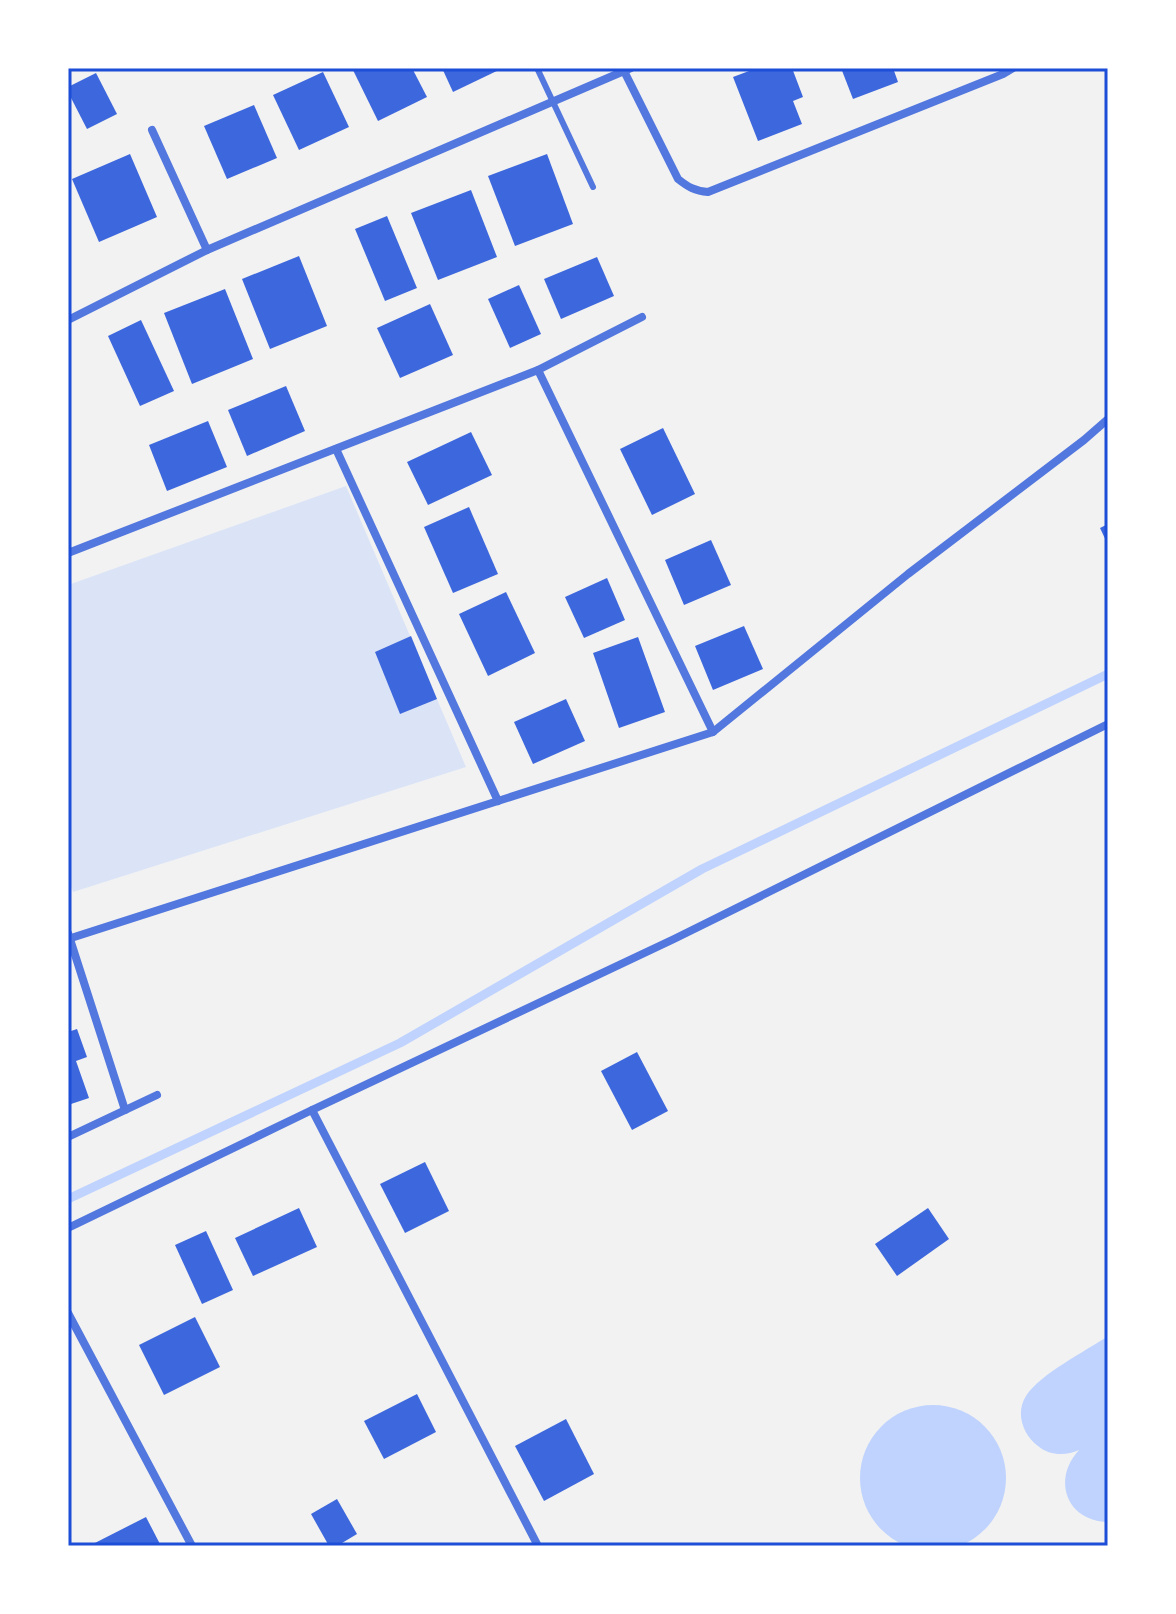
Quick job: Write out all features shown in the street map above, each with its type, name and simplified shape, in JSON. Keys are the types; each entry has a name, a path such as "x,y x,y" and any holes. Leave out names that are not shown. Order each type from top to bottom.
{"street":[{"path":"68,320 207,250 628,70 678,179 697,191 708,192 1013,68"},
{"path":"152,130 207,250"},
{"path":"68,553 538,370 642,317"},
{"path":"538,370 713,732"},
{"path":"125,1110 69,937 713,732 839,628 1108,419"},
{"path":"336,449 498,801"},
{"path":"68,1228 674,939 1108,724"},
{"path":"68,1137 157,1095"},
{"path":"312,1110 538,1546"},
{"path":"68,1313 192,1546"}],"lane":[{"path":"537,68 593,187"}],"shaded area":[{"path":"346,486 466,767 73,892 68,878 68,585"}],"water":[{"path":"1108,1336 1106,1522 1081,1514 1067,1496 1066,1473 1079,1450 1058,1454 1043,1449 1028,1436 1022,1423 1021,1409 1026,1396 1052,1371"},
{"path":"933,1405 961,1411 985,1426 1000,1450 1006,1478 1000,1506 985,1530 961,1545 933,1551 905,1545 881,1530 866,1506 860,1478 866,1450 881,1426 905,1411"}],"building":[{"path":"352,68 412,68 427,97 378,121"},
{"path":"442,68 503,68 453,92"},
{"path":"757,68 792,68 803,97 793,101 802,124 758,141 733,77"},
{"path":"841,68 893,68 898,82 853,99"},
{"path":"323,72 349,127 299,150 273,95"},
{"path":"96,73 117,114 87,129 68,87"},
{"path":"254,105 277,158 227,179 204,126"},
{"path":"130,154 157,217 99,242 72,179"},
{"path":"547,154 573,224 515,246 488,176"},
{"path":"471,190 497,257 438,280 411,213"},
{"path":"387,216 417,288 385,301 355,229"},
{"path":"299,256 327,326 270,349 242,279"},
{"path":"597,257 614,296 561,319 544,279"},
{"path":"519,285 541,334 510,348 488,299"},
{"path":"225,289 253,359 192,384 164,313"},
{"path":"430,304 453,355 400,378 377,328"},
{"path":"141,320 174,391 140,406 108,336"},
{"path":"286,386 305,431 247,456 228,410"},
{"path":"208,421 227,467 167,491 149,445"},
{"path":"663,428 695,494 652,515 620,449"},
{"path":"471,432 492,475 428,505 407,462"},
{"path":"469,507 498,574 453,593 424,527"},
{"path":"1108,524 1108,545 1100,528"},
{"path":"711,540 731,585 684,605 665,560"},
{"path":"607,578 625,620 584,638 565,597"},
{"path":"506,592 535,653 488,676 459,614"},
{"path":"744,626 763,669 713,690 695,646"},
{"path":"411,636 437,699 400,714 375,652"},
{"path":"638,637 665,712 619,728 593,653"},
{"path":"566,699 585,741 533,764 514,722"},
{"path":"77,1029 87,1057 76,1061 89,1098 68,1105 68,1032"},
{"path":"637,1052 668,1111 632,1130 601,1071"},
{"path":"425,1162 449,1211 405,1233 380,1184"},
{"path":"299,1208 317,1247 253,1276 235,1238"},
{"path":"928,1208 949,1239 897,1276 875,1244"},
{"path":"206,1231 233,1290 202,1304 175,1245"},
{"path":"195,1317 220,1367 164,1395 139,1345"},
{"path":"417,1394 436,1432 384,1459 364,1421"},
{"path":"566,1419 594,1474 544,1501 515,1446"},
{"path":"337,1499 357,1534 337,1546 329,1546 311,1514"},
{"path":"146,1517 161,1546 89,1546"}],"waterway":[{"path":"68,1199 400,1043 702,869 1108,674"}]}
